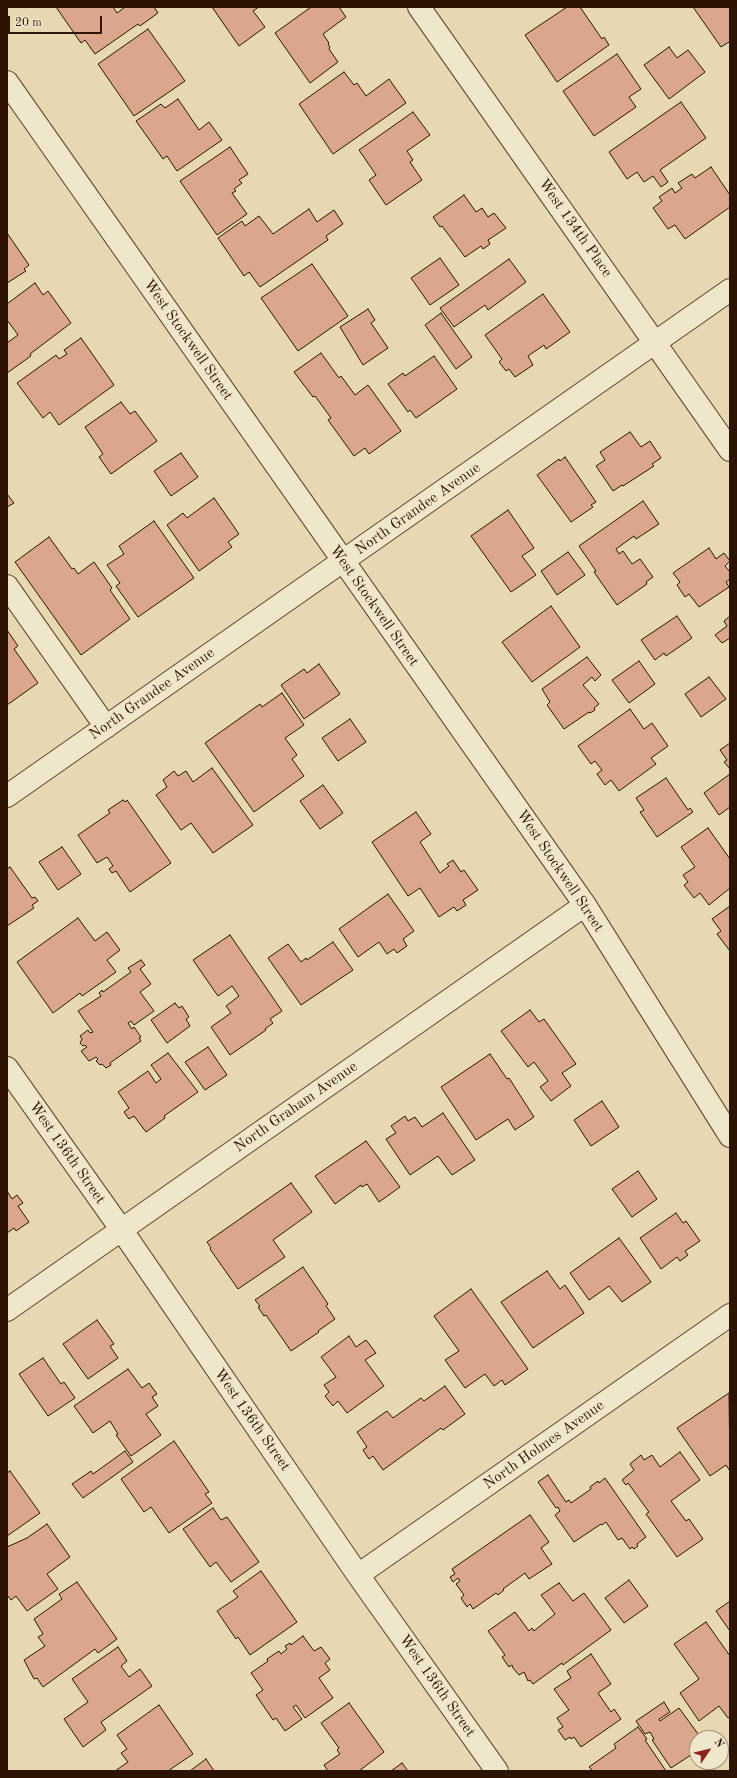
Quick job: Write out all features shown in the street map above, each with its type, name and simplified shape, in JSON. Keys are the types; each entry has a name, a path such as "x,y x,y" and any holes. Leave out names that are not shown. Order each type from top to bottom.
{"street":[{"name":"West 134th Place","path":"420,7 730,450"},
{"name":"West Stockwell Street","path":"7,82 585,905 730,1136"},
{"name":"North Grandee Avenue","path":"7,796 730,290"},
{"path":"7,586 106,727"},
{"name":"North Graham Avenue","path":"7,1310 585,905"},
{"name":"West 136th Street","path":"7,1068 121,1229 358,1575 497,1771"},
{"name":"North Holmes Avenue","path":"358,1575 730,1315"}],"building":[{"path":"56,7 113,7 117,13 125,7 154,7 158,13 140,26 138,24 95,54 85,40 81,43"},
{"path":"212,7 259,7 253,11 265,27 239,46"},
{"path":"311,7 339,7 346,17 323,34 329,43 329,49 338,62 310,83 275,33"},
{"path":"567,7 580,7 602,39 604,37 609,45 557,82 525,35"},
{"path":"693,7 730,7 730,44 729,42 721,47"},
{"path":"148,29 185,81 134,116 98,64"},
{"path":"669,47 677,58 688,50 705,72 669,99 644,65"},
{"path":"617,54 641,89 629,97 636,107 594,136 563,91"},
{"path":"344,72 354,85 357,83 366,96 389,79 406,103 333,154 299,104"},
{"path":"178,99 199,130 209,122 222,140 177,171 167,156 163,159 136,121 161,104 165,108"},
{"path":"681,102 706,138 660,170 668,182 661,187 653,176 644,182 637,172 627,179 609,152"},
{"path":"413,112 430,135 407,151 413,160 410,162 422,180 386,205 369,180 376,175 359,150"},
{"path":"230,147 248,174 239,180 242,183 234,189 236,191 232,193 247,214 217,235 180,181"},
{"path":"711,167 730,195 730,207 685,239 675,225 668,229 653,208 662,201 659,197 672,188 675,193 682,188 678,183 692,174 695,178"},
{"path":"464,195 476,212 482,208 488,217 494,213 506,228 488,240 490,244 483,249 481,246 465,257 442,226 440,227 433,217"},
{"path":"309,209 317,222 334,210 343,224 326,236 328,240 260,287 249,272 244,276 218,238 242,221 245,226 259,216 273,234"},
{"path":"7,233 29,265 24,269 26,271 7,283"},
{"path":"440,258 459,285 430,305 411,278"},
{"path":"509,259 526,282 488,310 485,305 454,327 440,308"},
{"path":"312,264 348,316 298,351 261,298"},
{"path":"35,283 43,295 48,291 71,323 30,354 31,356 7,373 7,343 18,335 7,320 7,304"},
{"path":"543,294 570,332 546,349 544,345 528,356 533,365 515,377 509,369 506,371 499,362 502,359 485,335"},
{"path":"368,309 375,320 371,323 388,348 363,365 340,327"},
{"path":"441,313 472,357 456,369 425,325"},
{"path":"81,338 114,385 59,425 50,412 43,418 17,383 56,355 59,359 67,354 64,350"},
{"path":"321,353 339,378 341,376 355,395 368,385 401,431 369,454 365,448 354,456 328,420 331,418 315,396 313,397 294,372"},
{"path":"434,356 457,389 416,418 410,410 408,412 388,384 403,373 405,376"},
{"path":"121,402 130,414 135,411 157,441 111,474 99,457 103,454 85,427"},
{"path":"630,432 641,447 650,441 661,458 652,464 654,466 613,491 596,466 605,460 600,452"},
{"path":"181,453 198,477 171,496 154,471"},
{"path":"565,457 596,502 591,505 593,507 571,522 537,475 559,459 560,461"},
{"path":"7,494 14,503 7,507"},
{"path":"214,498 239,534 228,542 232,547 199,571 167,525 183,513 187,518"},
{"path":"643,501 659,524 636,539 634,536 616,549 619,554 623,551 632,564 640,559 653,577 646,582 647,584 617,605 594,572 596,571 579,546"},
{"path":"508,510 534,548 522,556 536,575 511,592 471,536"},
{"path":"154,521 194,578 138,617 116,586 120,583 107,565 124,554 119,546"},
{"path":"49,537 72,569 74,568 78,574 94,562 112,588 110,590 130,619 81,655 15,562"},
{"path":"709,548 716,559 724,553 730,561 725,566 730,572 730,579 726,582 729,587 699,607 689,594 685,597 677,585 680,582 673,573"},
{"path":"568,552 585,575 557,595 541,571"},
{"path":"551,606 580,647 532,682 502,642"},
{"path":"677,616 692,638 666,656 664,653 655,660 641,640"},
{"path":"730,616 730,638 722,643 715,635 727,626 724,621"},
{"path":"7,630 18,646 14,649 38,683 7,705"},
{"path":"587,657 601,675 595,681 592,677 583,685 599,704 594,708 595,710 590,713 589,712 564,729 547,705 550,702 542,689"},
{"path":"639,661 655,684 629,703 612,680"},
{"path":"319,664 340,694 304,719 281,685 304,669 307,673"},
{"path":"709,677 726,699 701,717 685,694"},
{"path":"282,693 304,725 285,738 297,755 292,759 304,776 254,812 205,743 260,704 262,707"},
{"path":"630,709 644,729 652,723 668,746 651,758 656,764 619,791 611,780 605,785 597,774 602,770 595,761 591,764 578,746"},
{"path":"350,719 366,742 338,761 322,738"},
{"path":"730,743 730,769 724,762 727,760 720,750"},
{"path":"212,768 253,825 213,853 191,823 181,830 156,795 167,787 163,780 174,771 178,776 186,771 193,782"},
{"path":"730,774 730,807 719,815 704,793"},
{"path":"666,778 688,810 690,808 693,812 657,837 640,812 644,810 636,798"},
{"path":"323,785 343,813 320,829 300,801"},
{"path":"123,800 125,802 127,800 171,863 130,892 116,871 112,873 109,869 113,866 107,857 97,863 78,835 110,813 108,810"},
{"path":"416,812 431,834 420,842 440,873 449,866 447,864 453,860 461,872 464,870 478,890 463,900 466,905 457,911 454,907 439,917 420,888 408,896 372,842"},
{"path":"708,828 730,859 730,888 709,905 700,893 694,898 684,885 688,882 683,875 695,867 681,847"},
{"path":"62,847 81,874 58,890 39,862"},
{"path":"10,867 32,898 35,897 38,901 32,905 34,908 7,926 7,869"},
{"path":"388,894 414,931 403,939 407,946 397,953 394,949 387,954 379,942 358,957 339,929"},
{"path":"730,906 730,951 717,934 721,931 712,919"},
{"path":"78,918 95,941 107,932 120,950 107,960 116,972 82,996 80,993 53,1013 17,962"},
{"path":"230,935 282,1011 270,1019 273,1023 265,1029 266,1030 230,1055 211,1027 231,1013 226,1006 239,996 232,986 218,996 193,960"},
{"path":"333,942 353,970 301,1005 268,958 288,944 301,962 306,958 307,960"},
{"path":"141,960 145,965 140,969 151,984 140,992 154,1011 134,1025 131,1021 128,1023 132,1029 134,1027 141,1037 139,1038 141,1041 110,1063 111,1065 106,1068 96,1061 98,1059 96,1057 89,1061 81,1051 87,1047 80,1043 82,1039 80,1036 88,1030 90,1033 93,1032 78,1011 101,996 99,993 102,990 103,992 131,972 128,968"},
{"path":"175,1003 179,1008 182,1006 189,1017 186,1019 190,1026 167,1043 151,1020"},
{"path":"530,1010 539,1022 544,1019 576,1064 562,1073 571,1086 551,1101 540,1087 548,1081 534,1062 528,1067 501,1031"},
{"path":"208,1047 227,1075 205,1090 185,1062"},
{"path":"168,1053 198,1092 164,1116 165,1118 146,1132 134,1116 129,1119 124,1112 129,1108 118,1092 148,1071 156,1083 161,1079 151,1065"},
{"path":"490,1054 507,1079 509,1078 534,1117 515,1130 508,1119 476,1140 441,1087"},
{"path":"602,1101 619,1127 591,1146 574,1120"},
{"path":"443,1113 475,1160 452,1175 438,1156 410,1175 386,1139 396,1133 391,1126 405,1116 408,1121 415,1117 422,1127"},
{"path":"366,1141 400,1187 379,1202 367,1184 362,1187 361,1185 335,1204 315,1176"},
{"path":"638,1171 657,1199 632,1217 612,1189"},
{"path":"291,1183 312,1212 273,1240 285,1257 238,1289 210,1249 211,1248 207,1242"},
{"path":"7,1191 12,1199 17,1195 23,1203 18,1206 29,1222 16,1231 14,1228 7,1233"},
{"path":"676,1213 683,1223 686,1221 700,1241 685,1251 688,1255 680,1261 677,1257 661,1269 640,1238"},
{"path":"619,1238 651,1282 622,1302 609,1286 589,1300 570,1273"},
{"path":"303,1267 328,1304 326,1306 335,1319 291,1351 266,1315 264,1316 258,1307 260,1306 255,1300"},
{"path":"547,1271 560,1289 565,1285 584,1313 533,1348 501,1302"},
{"path":"471,1289 528,1369 505,1385 502,1380 494,1386 485,1374 465,1388 445,1360 459,1351 434,1316"},
{"path":"97,1320 114,1344 110,1346 118,1358 88,1379 63,1344"},
{"path":"349,1336 356,1347 366,1340 376,1353 365,1360 384,1386 347,1413 338,1401 333,1406 325,1396 329,1392 324,1385 336,1377 321,1357"},
{"path":"43,1358 61,1384 64,1382 75,1398 48,1416 19,1374"},
{"path":"128,1369 142,1388 149,1383 157,1394 152,1397 158,1406 146,1414 161,1435 131,1456 116,1435 118,1434 110,1421 93,1433 74,1406"},
{"path":"445,1386 465,1414 443,1430 441,1428 383,1470 373,1456 369,1459 363,1450 367,1447 357,1432 387,1411 393,1418 421,1398 424,1401"},
{"path":"729,1393 730,1471 726,1465 710,1476 677,1428"},
{"path":"174,1441 209,1492 205,1494 212,1503 169,1533 151,1507 144,1512 121,1479"},
{"path":"125,1451 133,1462 83,1498 72,1484 91,1471 93,1474"},
{"path":"680,1452 700,1480 671,1501 686,1521 689,1519 703,1539 677,1557 646,1514 649,1512 628,1483 626,1485 622,1480 634,1470 630,1464 641,1455 644,1460 652,1455 660,1467"},
{"path":"10,1471 40,1513 7,1536 7,1473"},
{"path":"548,1475 566,1502 569,1500 571,1503 591,1489 590,1487 598,1481 599,1483 605,1478 646,1537 637,1544 638,1546 634,1549 632,1547 630,1549 622,1538 618,1540 606,1522 574,1542 555,1515 560,1511 558,1507 556,1508 538,1482"},
{"path":"213,1508 221,1520 227,1517 259,1562 231,1582 216,1562 210,1567 183,1529"},
{"path":"530,1515 549,1542 541,1548 552,1564 529,1579 525,1573 503,1589 504,1590 498,1595 496,1593 473,1609 470,1604 467,1607 461,1598 464,1595 456,1584 460,1581 458,1578 453,1582 450,1577 455,1574 452,1569"},
{"path":"47,1524 70,1557 47,1574 58,1589 27,1611 16,1596 11,1600 7,1595 7,1547 27,1538"},
{"path":"261,1571 297,1622 250,1655 238,1637 236,1639 217,1611 238,1597 233,1591"},
{"path":"629,1580 648,1606 624,1623 605,1598"},
{"path":"77,1582 117,1639 98,1653 95,1649 43,1687 37,1678 34,1679 24,1660 45,1646 38,1637 43,1634 34,1619 62,1599 59,1594"},
{"path":"559,1583 573,1601 584,1593 611,1630 563,1665 562,1663 533,1684 530,1680 528,1681 524,1672 519,1675 512,1665 509,1667 502,1657 505,1655 488,1631 515,1612 529,1631 532,1628 534,1631 555,1614 541,1595"},
{"path":"730,1601 730,1631 716,1611"},
{"path":"706,1622 730,1656 730,1717 728,1718 719,1706 699,1721 680,1693 699,1679 674,1644"},
{"path":"303,1636 314,1651 321,1647 330,1659 325,1663 330,1670 319,1678 333,1698 305,1718 296,1705 293,1707 302,1719 285,1731 276,1718 273,1720 256,1695 263,1690 251,1673 279,1651 281,1654 287,1649 285,1646 290,1643 291,1645"},
{"path":"118,1647 127,1661 121,1666 129,1677 140,1669 152,1686 101,1722 106,1730 83,1747 64,1719 88,1702 72,1679"},
{"path":"591,1654 611,1684 598,1693 611,1712 614,1709 621,1719 581,1747 574,1737 571,1739 570,1737 565,1740 558,1730 563,1727 557,1718 569,1710 554,1689 571,1678 567,1671"},
{"path":"664,1702 670,1712 659,1719 660,1721 679,1708 695,1730 689,1730 689,1756 671,1768 652,1740 654,1739 650,1732 645,1734 636,1721"},
{"path":"349,1703 384,1752 359,1771 328,1771 324,1765 340,1754 337,1750 339,1748 321,1723"},
{"path":"159,1705 193,1754 168,1771 115,1771 128,1762 121,1753 127,1749 117,1735"},
{"path":"638,1727 666,1771 593,1771 589,1767 616,1748 614,1744"},
{"path":"206,1759 214,1771 190,1771"},
{"path":"402,1763 408,1771 391,1771"}]}
